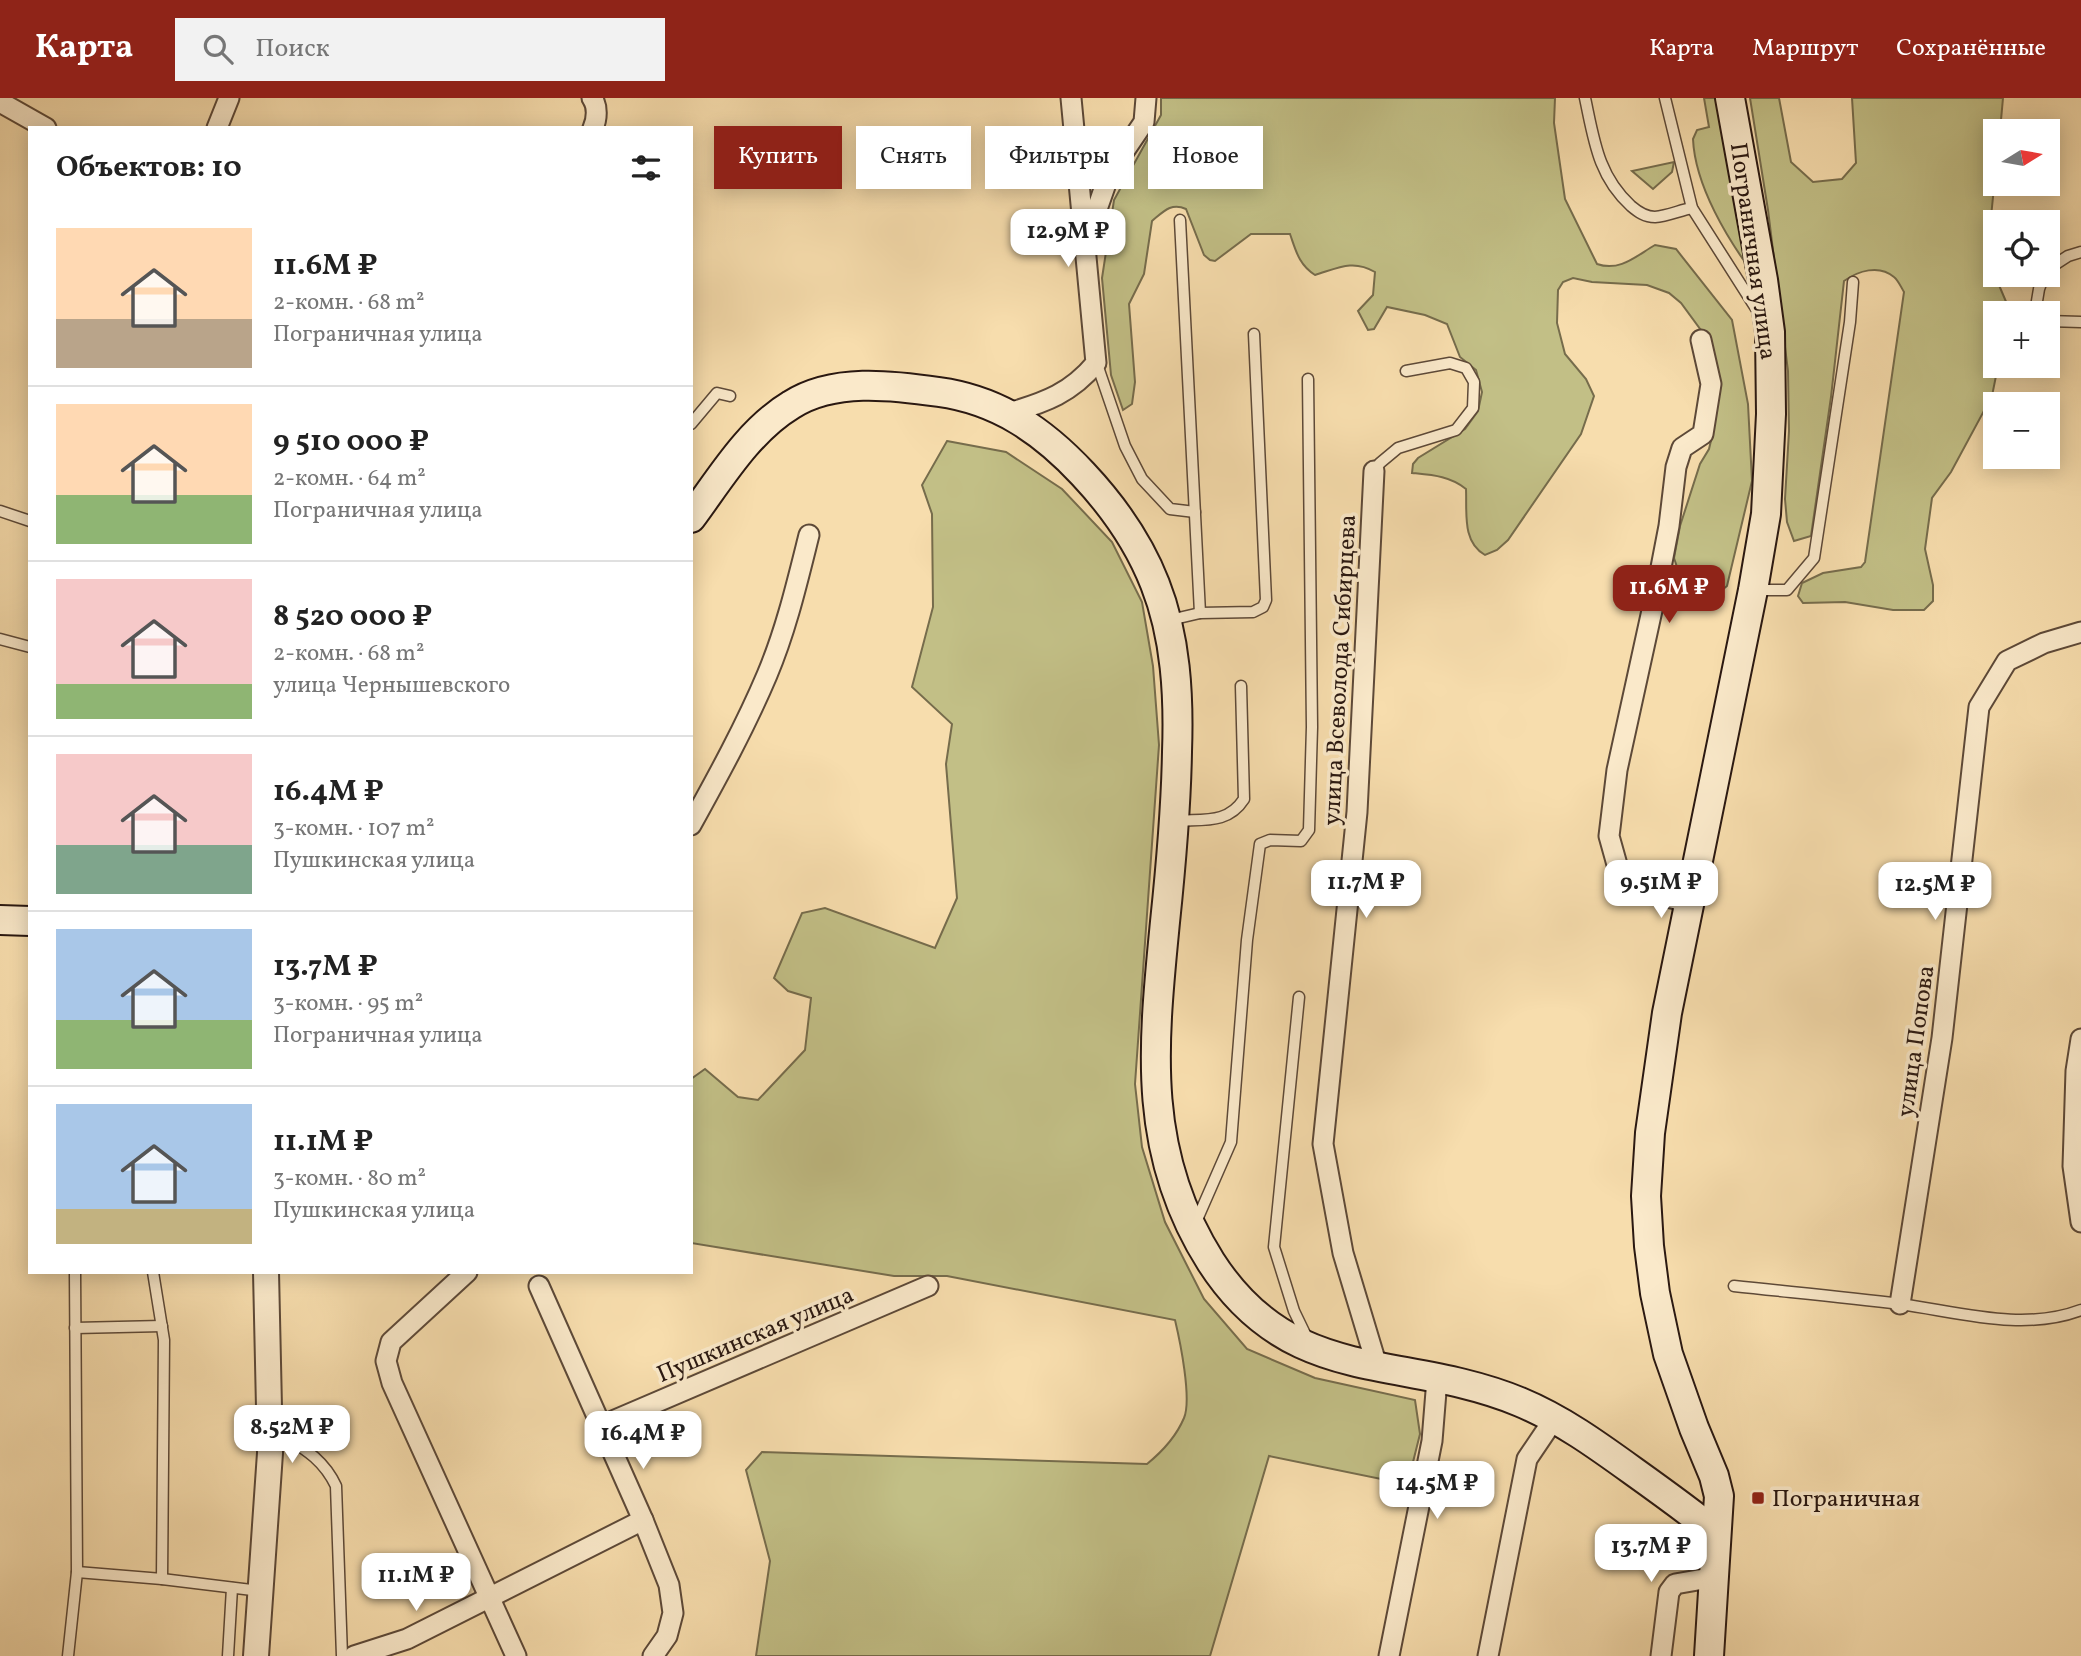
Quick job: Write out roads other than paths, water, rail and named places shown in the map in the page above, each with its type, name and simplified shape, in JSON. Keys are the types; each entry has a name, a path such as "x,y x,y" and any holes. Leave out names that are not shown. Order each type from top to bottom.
{"main road":[{"name":"Пограничная улица","path":"1709,1656 1719,1496 1662,1332 1649,1246 1646,1196 1657,1072 1766,514 1771,414 1770,332 1730,98"},
{"path":"693,515 762,428 791,405 815,394 843,388 880,386 958,394 1009,413 1034,428 1051,443 1102,494 1143,556 1157,588 1166,621 1177,689 1175,821 1154,1058 1157,1107 1164,1148 1175,1188 1193,1229 1231,1290 1251,1311 1291,1340 1339,1358 1437,1379 1519,1401 1588,1438 1716,1534"},
{"path":"0,920 28,920"}],"street":[{"path":"218,126 229,98"},
{"path":"592,98 596,103 594,126"},
{"path":"1009,413 1051,400 1086,375 1096,363 1071,98"},
{"path":"1085,243 1110,172 1144,122 1146,98"},
{"path":"0,102 42,126"},
{"path":"1689,902 1632,889 1621,879 1609,836 1617,770 1658,583 1669,526 1676,467 1682,448 1703,434 1711,384 1701,340"},
{"name":"улица Всеволода Сибирцева","path":"1374,471 1357,812 1323,1144 1343,1254 1377,1366"},
{"path":"693,821 727,761 768,673 793,600 809,536"},
{"name":"улица Попова","path":"1900,1304 1942,1038 1979,707 2007,661 2044,643 2081,632"},
{"path":"2081,1039 2076,1071 2073,1166 2081,1222"},
{"path":"256,1656 270,1453 266,1274"},
{"path":"465,1274 391,1342 386,1361 392,1383 516,1656"},
{"path":"539,1286 669,1585 673,1613 667,1636 653,1656"},
{"name":"Пушкинская улица","path":"601,1426 928,1286"},
{"path":"1390,1656 1432,1441 1437,1379"},
{"path":"1488,1656 1527,1459 1554,1419"},
{"path":"354,1656 407,1639 451,1619 489,1596 643,1520"},
{"path":"1661,1656 1669,1592 1675,1584 1715,1577"}],"lane":[{"path":"1585,98 1604,174 1619,195 1640,214 1655,217 1692,208"},
{"path":"1665,98 1692,208 1770,332"},
{"path":"1180,220 1200,612"},
{"path":"2060,261 2081,252"},
{"path":"1753,590 1787,590 1814,558 1850,322 1853,282"},
{"path":"2060,321 2081,322"},
{"path":"1166,621 1200,612 1253,611 1263,607 1266,600 1254,334"},
{"path":"1096,363 1125,446 1142,479 1170,509 1195,512"},
{"path":"1374,471 1398,449 1455,430 1473,408 1474,382 1466,368 1450,363 1406,371"},
{"path":"1193,1229 1231,1142 1247,940 1260,844 1270,840 1301,841 1309,830 1312,727 1308,379"},
{"path":"693,422 717,393 730,396"},
{"path":"0,511 28,520"},
{"path":"0,639 28,646"},
{"path":"1175,821 1224,818 1237,809 1244,799 1241,686"},
{"path":"1299,997 1274,1247 1294,1311 1311,1348"},
{"path":"68,1656 77,1573 75,1274"},
{"path":"153,1274 164,1340 162,1578"},
{"path":"1734,1286 1900,1304 1995,1319 2054,1318 2081,1310"},
{"path":"75,1328 162,1326"},
{"path":"269,1426 317,1458 328,1469 336,1486 342,1656"},
{"path":"77,1573 162,1578 260,1591"},
{"path":"228,1656 232,1588"}],"place":[{"name":"Пограничная","path":"1758,1498"}]}
